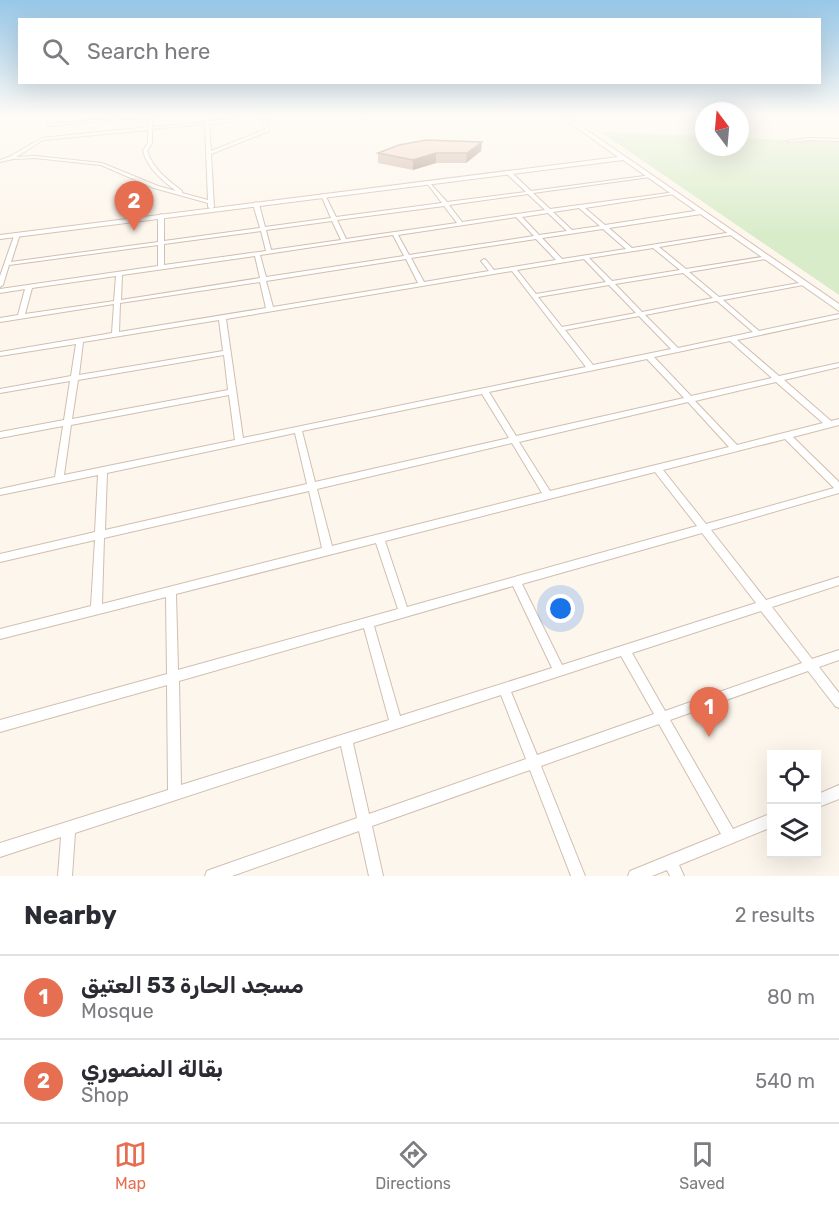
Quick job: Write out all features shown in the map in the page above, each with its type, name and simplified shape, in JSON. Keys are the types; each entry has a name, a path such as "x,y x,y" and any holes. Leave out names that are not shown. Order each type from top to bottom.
{"main road":[{"path":"621,156 839,308"},
{"path":"0,237 161,216 211,206 255,204 624,158"}],"street":[{"path":"11,158 14,156"},
{"path":"146,156 162,177 183,195"},
{"path":"0,160 35,157 102,164 132,178 211,206 208,156"},
{"path":"508,172 571,232"},
{"path":"7,264 650,176"},
{"path":"428,182 461,224"},
{"path":"0,291 674,194"},
{"path":"323,195 344,241"},
{"path":"255,204 269,252"},
{"path":"581,207 631,250"},
{"path":"0,320 701,212"},
{"path":"161,216 161,268"},
{"path":"518,216 561,261"},
{"path":"436,228 443,237"},
{"path":"0,354 731,233"},
{"path":"0,285 17,234"},
{"path":"395,234 422,284"},
{"path":"655,246 758,333"},
{"path":"0,253 11,252"},
{"path":"257,254 261,280 270,309"},
{"path":"585,257 676,350"},
{"path":"534,296 766,257"},
{"path":"484,261 493,273"},
{"path":"513,269 591,368"},
{"path":"115,335 120,274"},
{"path":"560,329 803,283"},
{"path":"21,317 29,287"},
{"path":"0,492 839,316"},
{"path":"222,317 239,442"},
{"path":"732,339 834,423"},
{"path":"59,480 80,341"},
{"path":"0,391 227,352"},
{"path":"649,356 735,448"},
{"path":"0,558 839,365"},
{"path":"484,391 548,495"},
{"path":"0,435 232,392"},
{"path":"0,634 834,423"},
{"path":"298,430 328,551"},
{"path":"0,726 705,528 839,488 786,435"},
{"path":"657,468 839,702"},
{"path":"96,609 103,471"},
{"path":"379,538 404,612"},
{"path":"516,581 559,671"},
{"path":"0,850 839,581"},
{"path":"171,591 175,794"},
{"path":"368,622 396,723"},
{"path":"624,650 730,837"},
{"path":"212,876 839,655"},
{"path":"504,688 578,876"},
{"path":"346,740 376,876"},
{"path":"821,800 839,792"},
{"path":"635,876 767,822"},
{"path":"64,876 68,829"},
{"path":"670,862 677,876"}],"green space":[{"path":"636,156 749,156 839,156 839,295"}],"building":[{"path":"392,156 427,156 413,160"}],"place":[{"name":"بقالة المنصوري","path":"134,231"},
{"name":"مسجد الحارة 53 العتيق","path":"709,737"}]}
